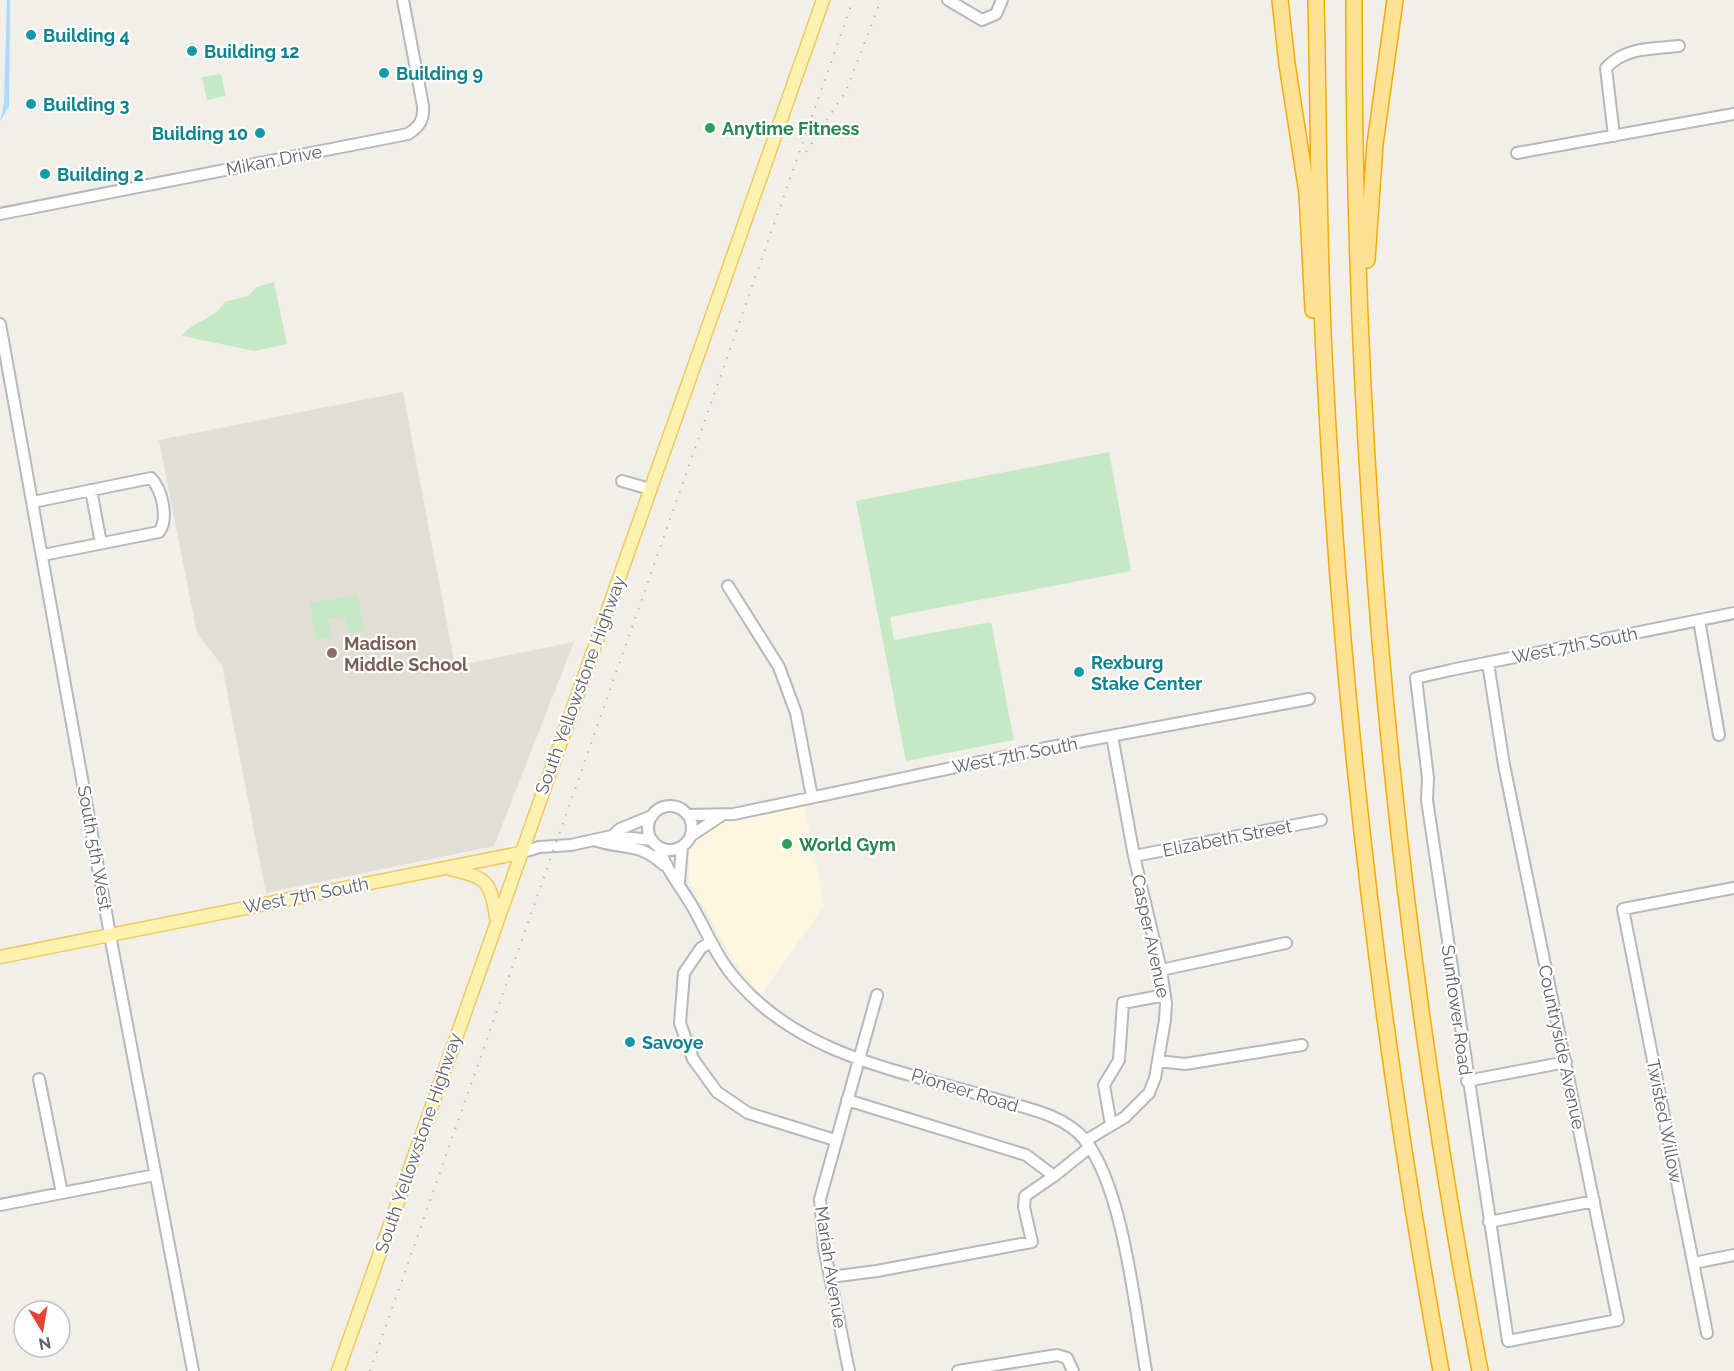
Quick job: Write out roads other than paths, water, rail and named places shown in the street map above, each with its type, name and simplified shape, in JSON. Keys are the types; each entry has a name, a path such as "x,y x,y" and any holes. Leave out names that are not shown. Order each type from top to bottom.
{"highway":[{"path":"1280,0 1306,193 1317,377 1335,529"},
{"path":"1316,0 1325,373 1347,691 1378,972 1416,1231 1441,1371"},
{"path":"1354,0 1363,392 1387,710 1426,1049 1480,1371"},
{"path":"1363,392 1372,171 1395,0"}],"main road":[{"name":"South Yellowstone Highway","path":"338,1371 823,0"},
{"name":"West 7th South","path":"0,957 520,853"},
{"path":"446,868 478,876 486,882 491,890 496,921"}],"street":[{"name":"Mikan Drive","path":"0,214 408,134 424,119 403,0"},
{"path":"948,0 982,20 996,14 1002,0"},
{"path":"1614,136 1606,68 1616,57 1638,50 1679,46"},
{"path":"1517,153 1734,114"},
{"name":"South 5th West","path":"0,324 155,1175 193,1371"},
{"path":"33,502 151,478 158,486 165,524 159,532 43,555"},
{"path":"622,481 650,489"},
{"path":"91,490 101,543"},
{"path":"728,586 779,667 796,713 812,797"},
{"name":"West 7th South","path":"1416,678 1734,613"},
{"path":"1699,620 1719,735"},
{"name":"Countryside Avenue","path":"1488,663 1504,765 1618,1320 1508,1341"},
{"name":"Sunflower Road","path":"1416,678 1428,778 1427,800 1467,1081 1508,1341"},
{"name":"West 7th South","path":"688,815 722,815 1112,735 1309,699"},
{"name":"Casper Avenue","path":"830,1277 933,1262 1032,1242 1024,1207 1025,1196 1054,1176 1088,1144 1140,1104 1149,1093 1155,1078 1165,1020 1165,995 1134,856 1112,735"},
{"path":"679,882 682,847 692,835 693,828 688,815 682,809 668,806 660,808 652,816 648,826 655,844 670,850 682,847"},
{"name":"West 7th South","path":"692,835 722,815"},
{"name":"West 7th South","path":"612,836 620,829 652,816"},
{"name":"Elizabeth Street","path":"1134,856 1321,820"},
{"name":"West 7th South","path":"520,853 538,847 612,836 655,844"},
{"path":"596,840 616,847 628,846 647,851 665,866"},
{"name":"Pioneer Road","path":"655,844 665,866 679,882 711,942 738,982 765,1010 811,1040 858,1060 1051,1116 1069,1126 1088,1144 1102,1166 1114,1203 1146,1371"},
{"name":"Twisted Willow","path":"1707,1333 1623,909 1734,888"},
{"path":"711,942 701,948 684,974 680,1023 693,1059 717,1092 748,1113 835,1140"},
{"path":"1161,970 1286,943"},
{"name":"Mariah Avenue","path":"849,1371 819,1210 824,1177 877,995"},
{"path":"1111,1125 1104,1085 1119,1060 1123,1003 1165,995"},
{"path":"1158,1061 1185,1064 1302,1045"},
{"path":"1467,1081 1566,1062"},
{"path":"39,1079 62,1193"},
{"path":"847,1100 1026,1155 1054,1176"},
{"path":"0,1205 155,1175"},
{"path":"1489,1222 1594,1201"},
{"path":"1694,1263 1734,1255"},
{"path":"958,1371 1057,1355 1067,1358 1073,1371"}],"water":[{"path":"7,0 10,0 9,106 0,122 4,103"}],"railway":[{"path":"370,1371 853,0"},
{"path":"806,152 846,91 881,0"}],"place":[{"name":"Building 4","path":"31,35"},
{"name":"Building 12","path":"192,51"},
{"name":"Building 9","path":"384,73"},
{"name":"Building 3","path":"31,104"},
{"name":"Anytime Fitness","path":"710,128"},
{"name":"Building 10","path":"260,133"},
{"name":"Building 2","path":"45,174"},
{"name":"Madison Middle School","path":"332,653"},
{"name":"Rexburg Stake Center","path":"1079,672"},
{"name":"World Gym","path":"787,844"},
{"name":"Savoye","path":"630,1042"}]}
